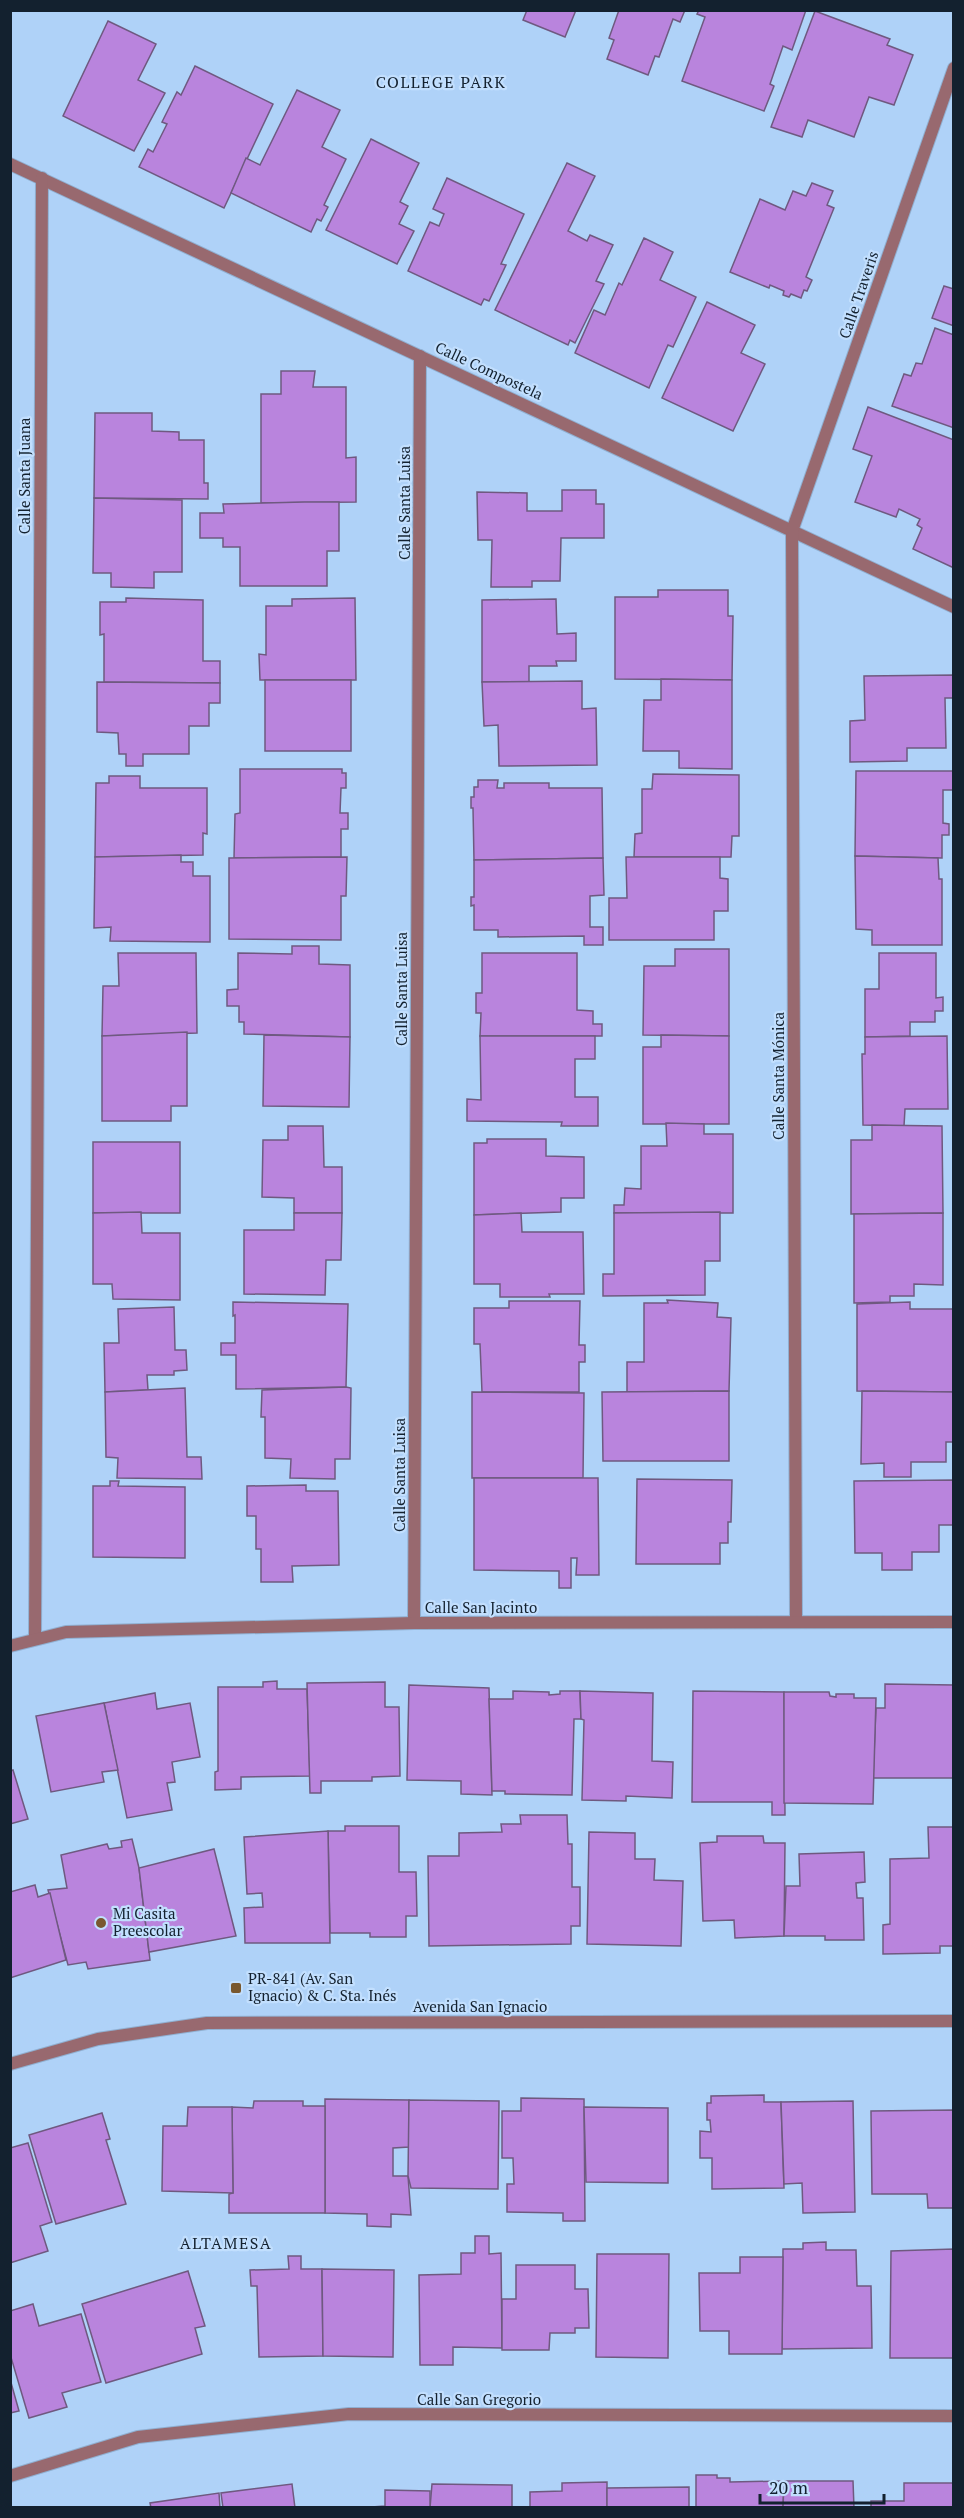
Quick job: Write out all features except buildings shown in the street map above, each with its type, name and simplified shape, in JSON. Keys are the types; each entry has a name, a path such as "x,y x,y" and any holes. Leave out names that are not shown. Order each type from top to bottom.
{"street":[{"name":"Calle Traveris","path":"792,531 954,68"},
{"name":"Calle Compostela","path":"10,164 954,607"},
{"name":"Calle Santa Juana","path":"35,1639 42,178"},
{"name":"Calle Santa Luisa","path":"414,1623 420,356"},
{"name":"Calle Santa Mónica","path":"792,531 796,1621"},
{"name":"Calle San Jacinto","path":"10,1646 66,1632 414,1623 954,1622"},
{"name":"Avenida San Ignacio","path":"10,2064 98,2039 207,2023 954,2021"},
{"name":"Calle San Gregorio","path":"10,2476 138,2437 349,2414 954,2416"}],"place":[{"name":"Mi Casita Preescolar","path":"101,1923"},
{"name":"PR-841 (Av. San Ignacio) & C. Sta. Inés","path":"236,1988"}],"district":[{"name":"COLLEGE PARK","path":"441,82"},
{"name":"ALTAMESA","path":"226,2243"}]}
